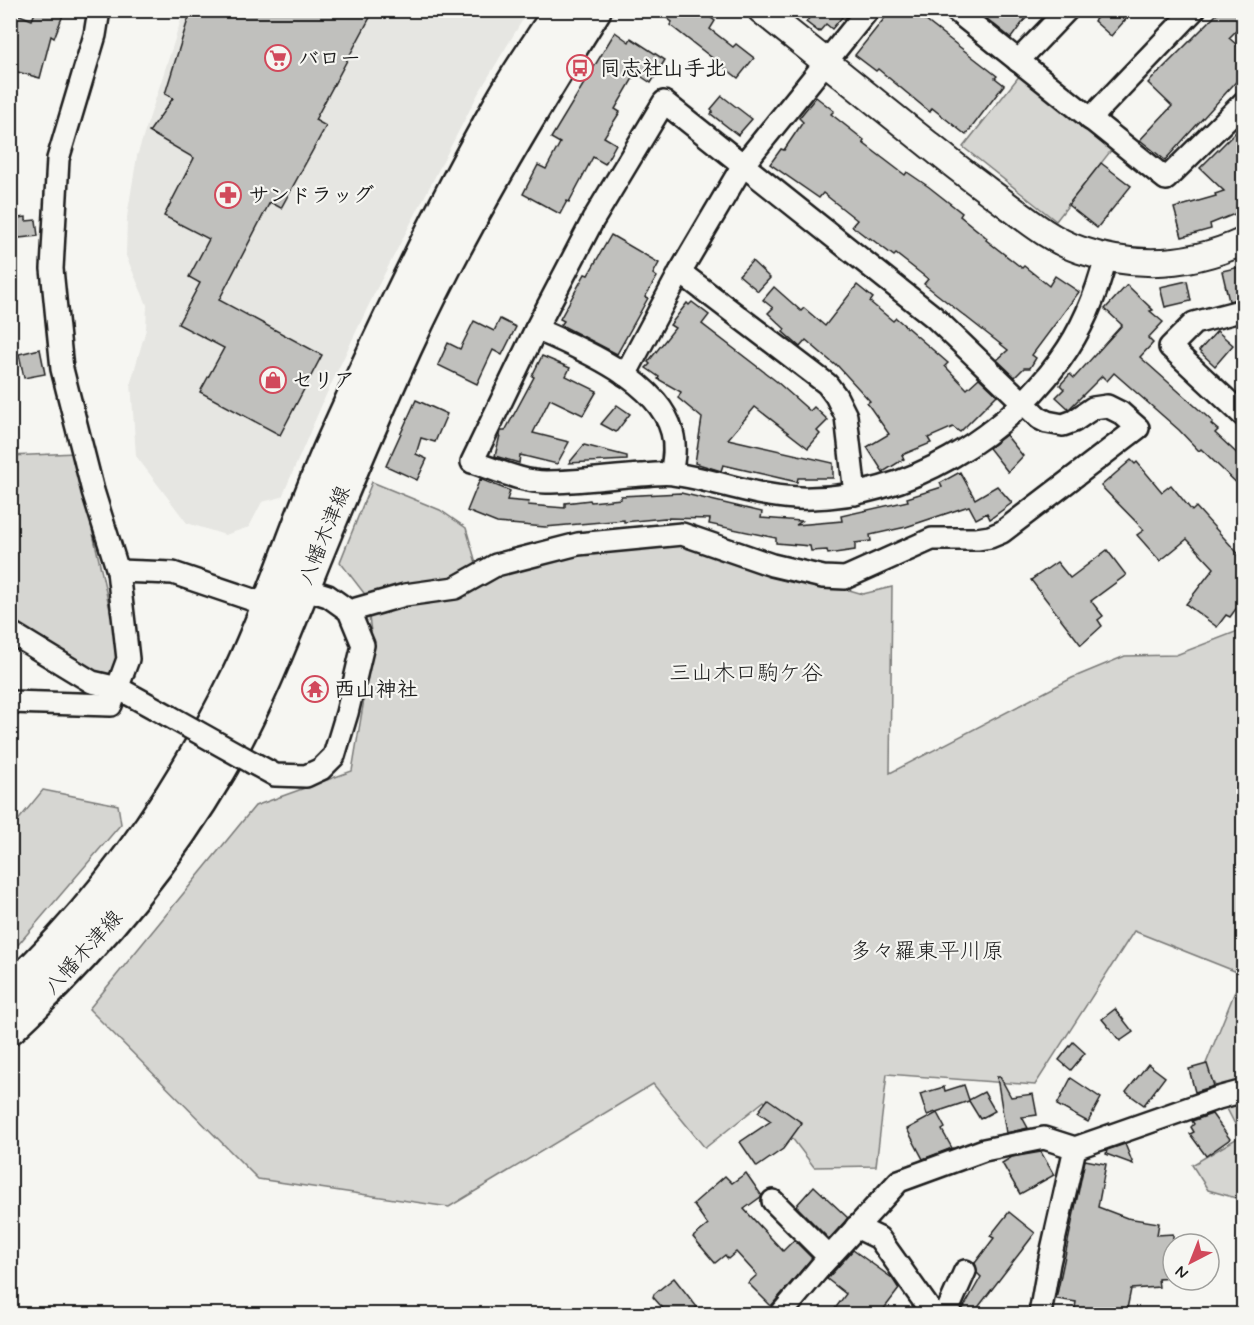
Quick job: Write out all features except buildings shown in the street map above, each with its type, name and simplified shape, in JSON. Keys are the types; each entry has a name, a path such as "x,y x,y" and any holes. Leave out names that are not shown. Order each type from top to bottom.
{"main road":[{"name":"八幡木津線","path":"10,992 84,916 149,831 198,754 240,673 331,448 383,332 500,105 561,10"},
{"name":"八幡木津線","path":"10,1027 44,996 102,934 170,847 219,769 263,684 365,436 406,344 458,241 526,118 594,10"}],"street":[{"path":"10,702 111,705 128,659 118,571 93,491 62,369 52,269 58,159 95,35 99,10"},
{"path":"761,10 969,177 1046,235 1078,250 1144,264 1207,256 1244,241"},
{"path":"625,375 680,272 743,165 868,10"},
{"path":"955,10 1166,179 1244,102"},
{"path":"1018,61 1067,10"},
{"path":"1090,119 1194,10"},
{"path":"349,611 405,595 455,588 496,565 578,544 682,534 772,565 823,577 844,578 932,539 990,537 1002,532 1138,428 1122,412 1107,406 1093,408 1074,422 1063,425 1039,418 1022,403 934,317 664,102 593,220 536,329 472,462 517,477 544,482 671,473 754,493 810,499 855,494 903,480 955,455 992,429 1022,403 1048,375 1071,342 1100,278 1106,257"},
{"path":"680,272 815,374 836,396 846,416 855,494"},
{"path":"1244,310 1194,323 1170,346 1244,416"},
{"path":"536,329 589,352 625,375 653,398 668,421 674,444 671,473"},
{"path":"10,632 92,682 118,688 275,775 306,776 321,769 334,756 363,645 349,611 328,596 303,588 268,605 173,573 118,571"},
{"path":"781,1314 829,1257 899,1181 984,1150 1044,1138 1075,1148 1244,1091"},
{"path":"1040,1314 1075,1148"},
{"path":"773,1201 829,1257"},
{"path":"856,1227 879,1238 933,1314"},
{"path":"946,1314 965,1271"}],"shaded area":[{"path":"184,11 528,11 478,94 375,292 326,395 282,497 262,502 249,527 225,535 187,523 136,456 131,382 146,329 147,305 126,256 127,217 137,156"},
{"path":"1020,75 1113,148 1056,221 963,147"},
{"path":"75,453 121,659 113,687 11,621 10,456"},
{"path":"372,482 440,510 466,528 478,570 425,590 367,597 340,562"},
{"path":"682,541 863,594 892,587 890,773 1072,678 1125,656 1176,655 1243,629 1243,1200 1208,1190 1192,1165 1241,1136 1205,1066 1242,974 1134,931 1035,1085 887,1074 876,1166 814,1167 764,1101 705,1148 653,1084 449,1207 258,1179 89,1009 255,806 352,771 373,646 368,610 581,550"},
{"path":"43,790 118,805 121,824 11,953 11,829"}],"place":[{"name":"バロー","path":"278,58"},
{"name":"同志社山手北","path":"580,68"},
{"name":"サンドラッグ","path":"228,195"},
{"name":"セリア","path":"273,380"},
{"name":"西山神社","path":"315,689"}],"district":[{"name":"三山木口駒ケ谷","path":"746,672"},
{"name":"多々羅東平川原","path":"927,950"}]}
